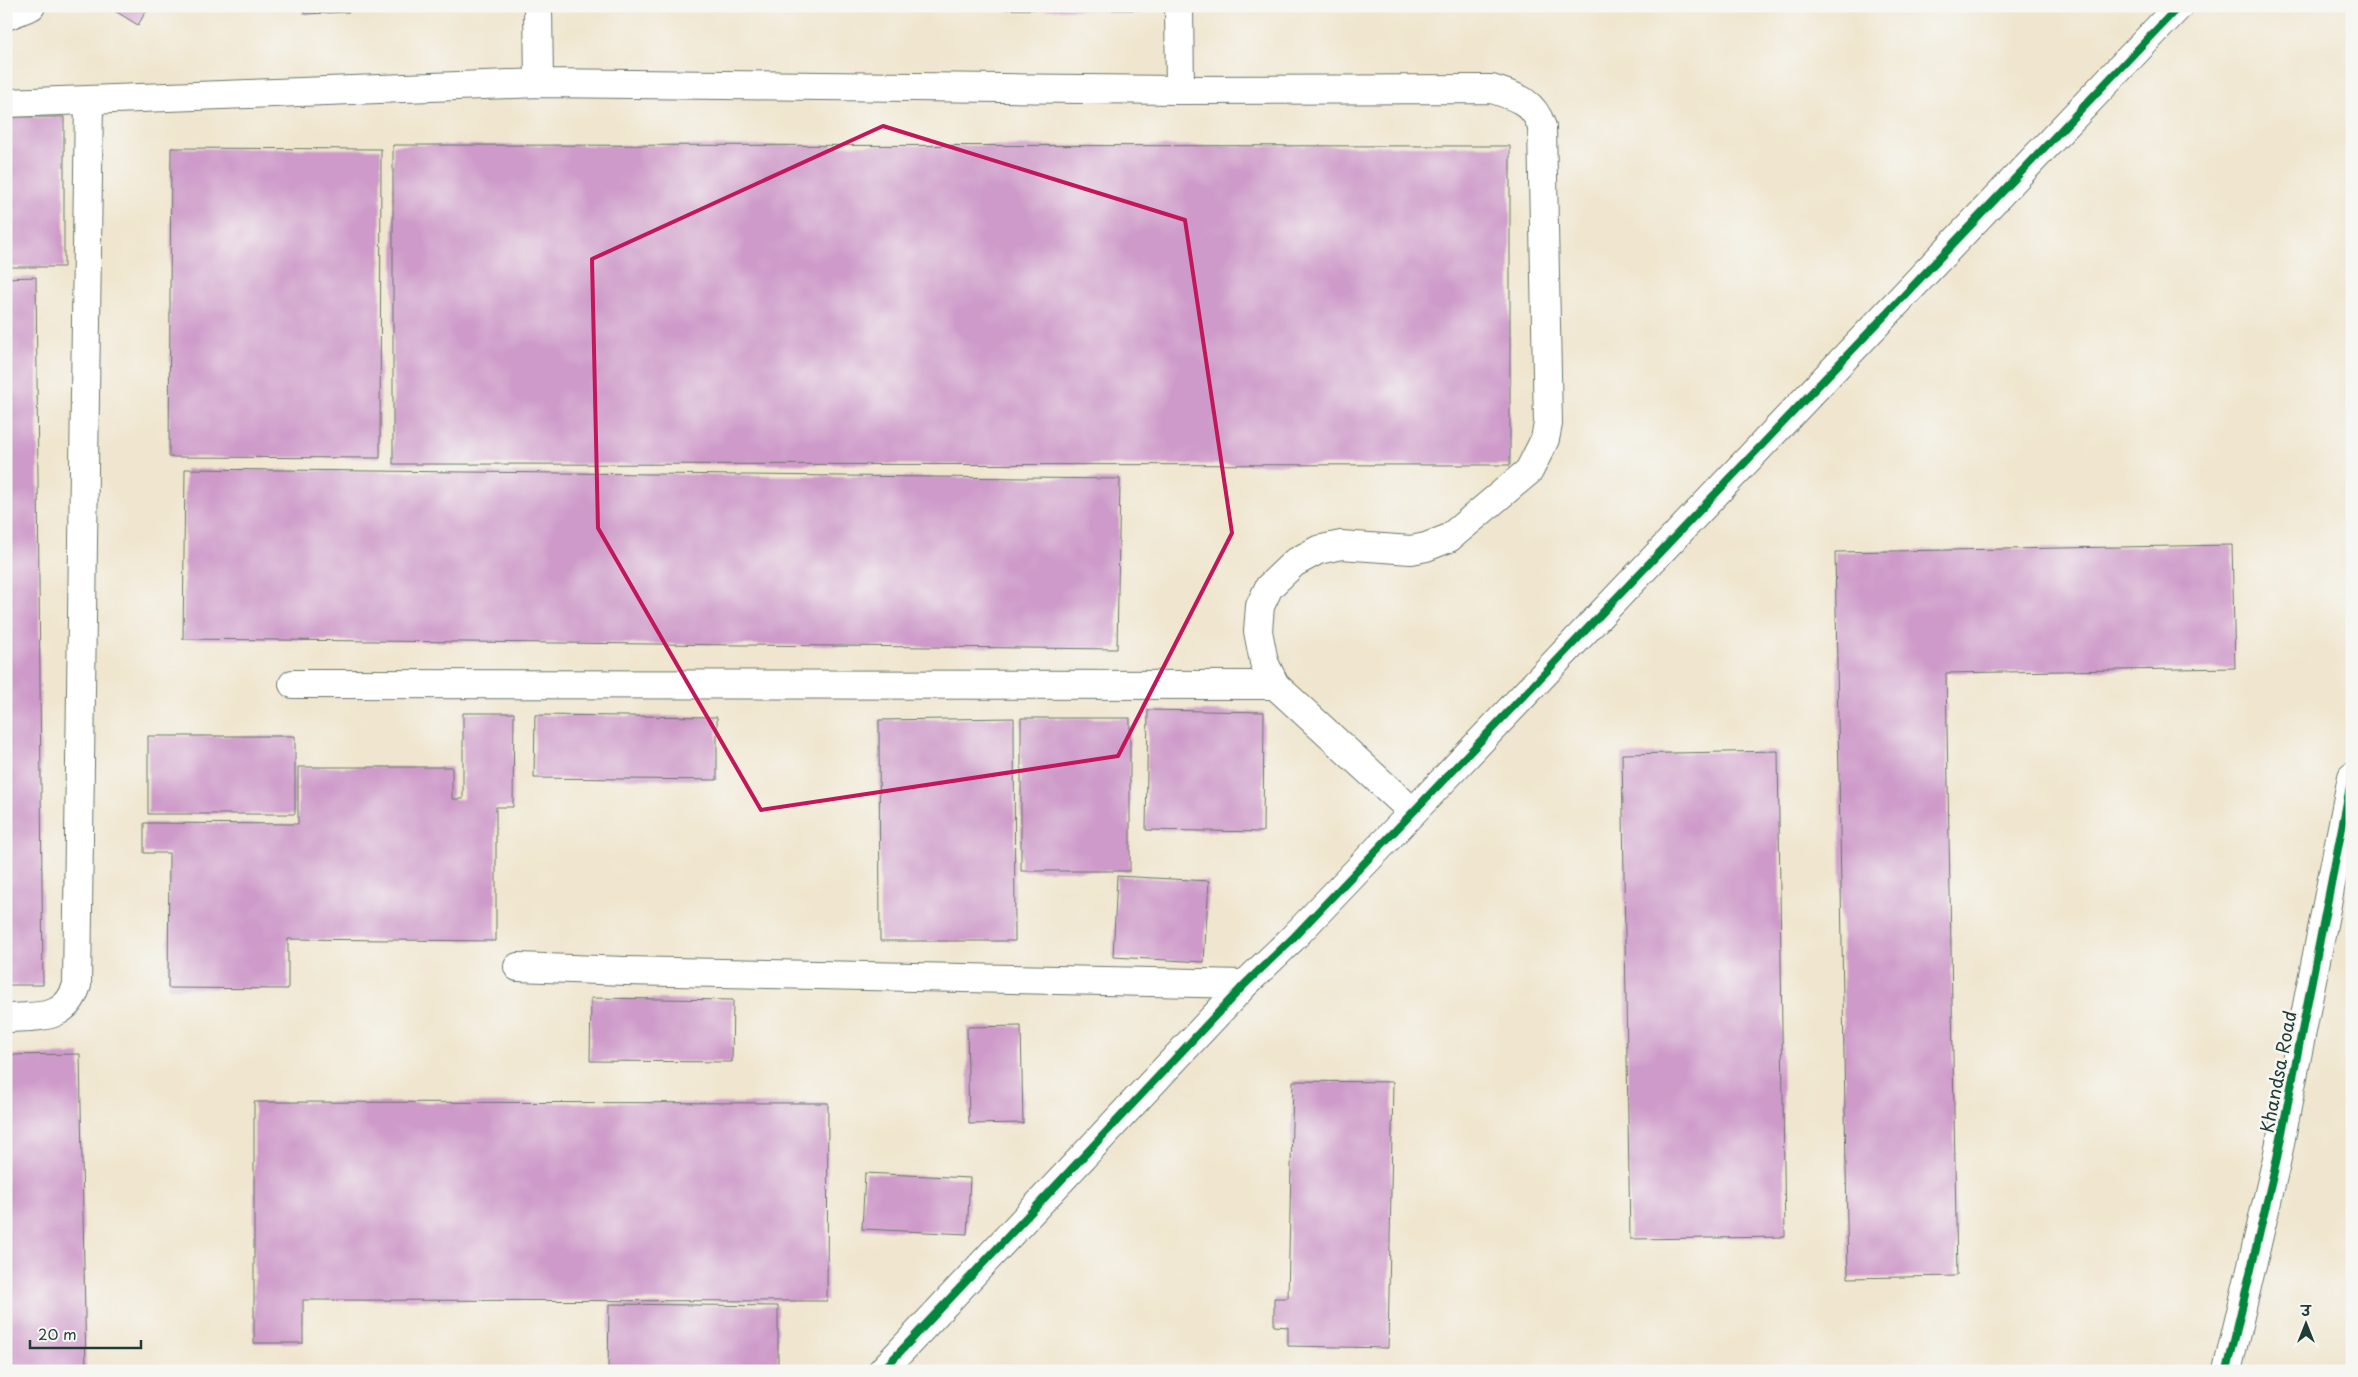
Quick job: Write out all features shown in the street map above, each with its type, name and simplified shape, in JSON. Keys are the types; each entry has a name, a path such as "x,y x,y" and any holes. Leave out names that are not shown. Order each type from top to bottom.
{"street":[{"path":"6,16 31,6"},
{"path":"538,6 539,83"},
{"path":"1179,6 1180,90"},
{"path":"882,1371 1245,984 1292,939 2179,6"},
{"path":"6,103 539,83 1180,90 1492,89 1527,103 1538,114 1542,127 1548,424 1539,453 1529,471 1449,538 1426,547 1411,550 1341,545 1318,550 1294,563 1269,587 1260,606 1258,631 1264,662 1275,685 1413,812"},
{"path":"6,1018 42,1015 63,1009 72,999 77,985 89,100"},
{"path":"293,684 1275,685"},
{"name":"Khandsa Road","path":"2227,1371 2276,1163 2352,777"},
{"path":"518,967 1245,984"}],"highlighted area":[{"path":"883,126 1185,220 1232,533 1118,756 761,810 598,528 592,259"}],"building":[{"path":"107,6 149,6 138,25"},
{"path":"303,6 349,6 349,12 304,14"},
{"path":"369,6 401,6 401,10 369,12"},
{"path":"602,6 1162,6 1162,10 602,8"},
{"path":"6,117 64,117 64,267 6,267"},
{"path":"393,145 1510,146 1510,465 393,464"},
{"path":"171,148 381,149 380,458 169,457"},
{"path":"36,277 43,985 6,985 6,278"},
{"path":"185,469 1120,479 1117,649 183,639"},
{"path":"2232,545 2235,668 1946,673 1957,1276 1848,1278 1835,552"},
{"path":"1148,710 1264,712 1263,832 1146,830"},
{"path":"463,713 514,713 513,807 496,807 496,941 288,939 288,989 168,988 169,853 144,853 144,823 298,824 298,767 452,767 452,799 463,799"},
{"path":"535,715 717,717 717,780 534,778"},
{"path":"1014,718 1015,941 880,941 879,720"},
{"path":"1021,718 1130,718 1130,871 1021,871"},
{"path":"148,736 295,736 295,814 148,814"},
{"path":"1778,751 1785,1237 1630,1239 1622,754"},
{"path":"1117,876 1209,881 1204,962 1113,957"},
{"path":"591,998 733,1000 732,1062 590,1061"},
{"path":"1021,1026 1023,1123 969,1124 967,1027"},
{"path":"80,1054 86,1371 6,1371 6,1055"},
{"path":"1293,1081 1393,1082 1388,1348 1288,1346 1288,1327 1274,1326 1274,1298 1288,1298"},
{"path":"254,1102 828,1103 827,1301 303,1300 303,1343 254,1343"},
{"path":"865,1173 970,1178 967,1234 862,1229"},
{"path":"609,1304 778,1306 778,1371 608,1371"}],"cycle path":[{"path":"882,1371 1245,984 1292,939 2179,6"},
{"path":"2227,1371 2276,1163 2352,777"}]}
